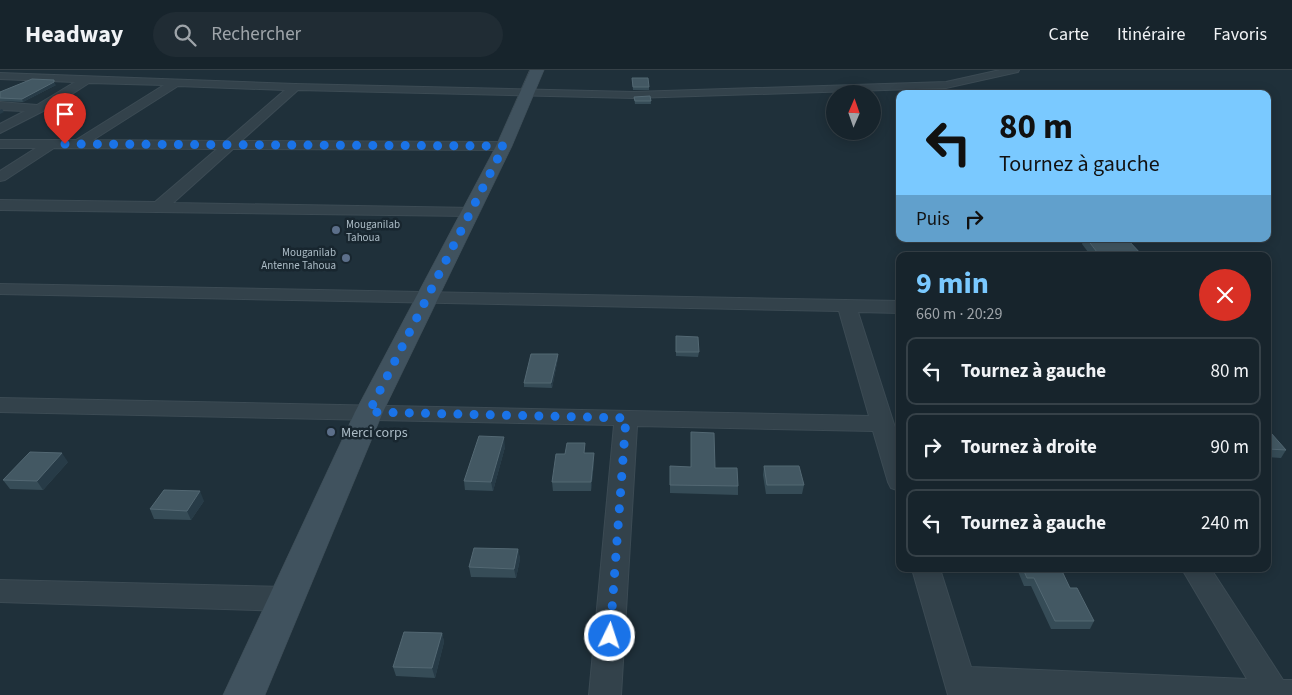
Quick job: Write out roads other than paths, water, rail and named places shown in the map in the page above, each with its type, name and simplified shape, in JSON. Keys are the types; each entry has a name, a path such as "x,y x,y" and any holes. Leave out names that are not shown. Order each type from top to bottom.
{"street":[{"path":"0,129 51,103 83,80 105,70"},
{"path":"0,76 295,87 531,82 634,95 889,88 946,84 1014,70"},
{"path":"244,695 369,412 504,146 531,82"},
{"path":"79,144 176,83"},
{"path":"159,207 295,87"},
{"path":"0,106 40,108"},
{"path":"0,144 504,146"},
{"path":"0,177 51,144"},
{"path":"0,205 470,211"},
{"path":"0,289 896,307"},
{"path":"847,306 896,468"},
{"path":"0,405 883,424"},
{"path":"605,695 626,418"},
{"path":"927,572 962,688 1283,694"},
{"path":"1198,572 1283,694"},
{"path":"0,591 287,599"}],"place":[{"name":"Mouganilab Tahoua","path":"336,230"},
{"name":"Mouganilab Antenne Tahoua","path":"346,258"},
{"name":"Merci corps","path":"331,432"}]}
